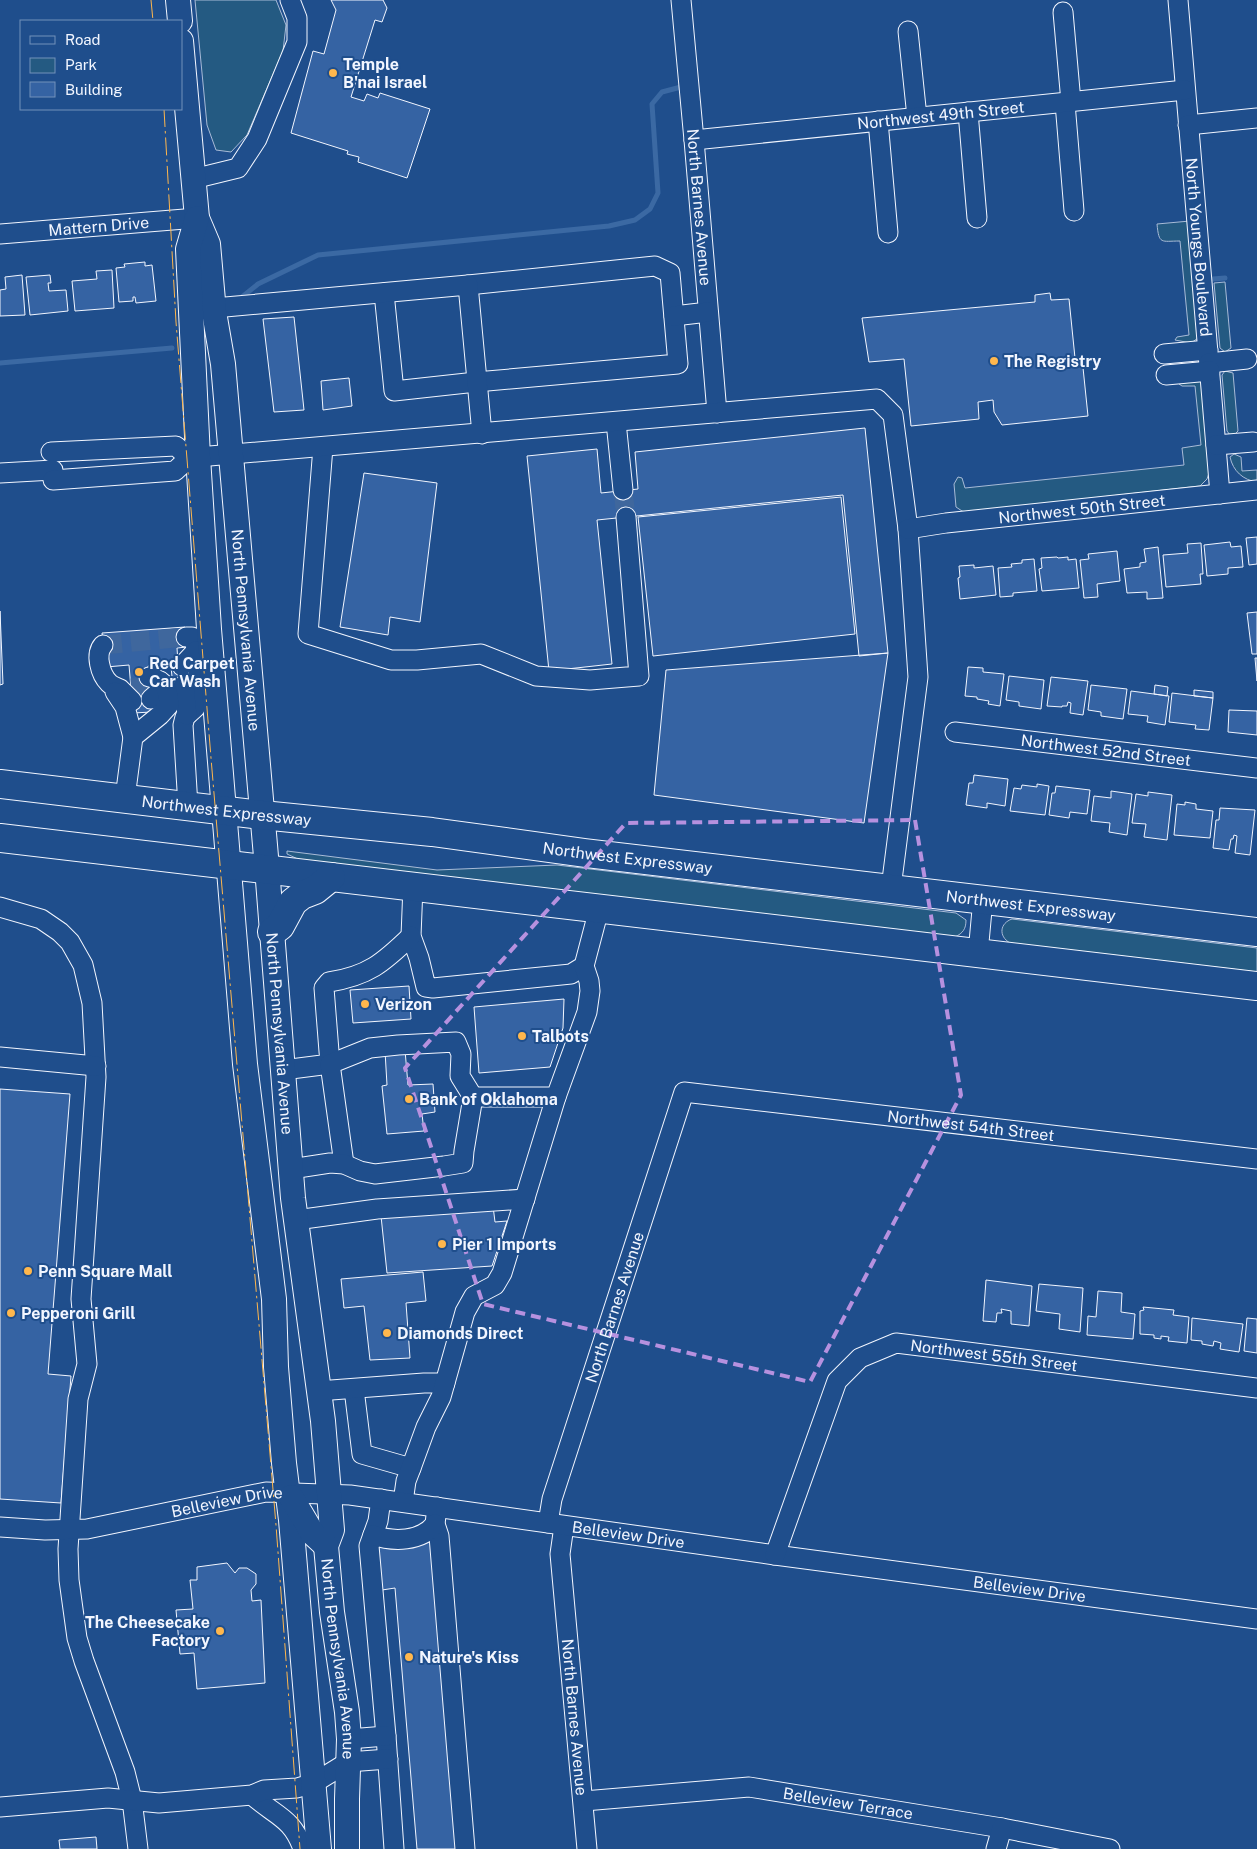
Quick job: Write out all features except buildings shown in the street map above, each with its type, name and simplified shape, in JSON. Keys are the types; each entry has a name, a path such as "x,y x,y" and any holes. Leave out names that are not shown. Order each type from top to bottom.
{"highway":[{"name":"Northwest Expressway","path":"0,784 262,815 432,832 585,853 1257,932"},
{"path":"0,838 1257,986"},
{"path":"272,932 280,926 293,902 302,895 315,890 331,877"}],"main road":[{"path":"178,0 180,20"},
{"name":"North Pennsylvania Avenue","path":"182,52 197,218 208,244 222,364 267,868 291,1169 329,1494 332,1530 326,1546 332,1612 347,1712 349,1739 347,1849"},
{"name":"North Pennsylvania Avenue","path":"197,218 188,249 193,458 230,865 245,1064 274,1300 276,1367 319,1849"},
{"path":"288,1492 312,1534 326,1546"}],"street":[{"path":"194,179 238,168 257,139 297,42 296,18 290,0"},
{"name":"North Barnes Avenue","path":"680,0 717,413"},
{"name":"North Youngs Boulevard","path":"1178,0 1220,494"},
{"path":"1063,12 1074,210"},
{"path":"908,31 917,118"},
{"name":"Northwest 49th Street","path":"694,140 1185,90"},
{"path":"968,112 977,218"},
{"path":"1188,125 1257,118"},
{"path":"878,121 888,233"},
{"name":"Mattern Drive","path":"0,234 197,218"},
{"path":"214,308 655,266 670,273 678,364 394,391 384,293"},
{"path":"468,285 482,434"},
{"path":"674,316 708,312"},
{"path":"1164,354 1209,361 1247,359"},
{"path":"1166,375 1209,361"},
{"path":"52,467 175,471 193,458 877,399 893,414 908,529 918,677 891,888"},
{"path":"616,422 623,490"},
{"path":"1216,445 1253,442"},
{"path":"0,473 52,467 176,446 193,458"},
{"path":"323,447 308,634 391,660 417,660 481,654 536,676 590,680 639,676 626,517"},
{"name":"Northwest 50th Street","path":"908,529 946,522 1257,490"},
{"path":"182,666 191,644 201,696 195,708 184,717 183,725 188,806"},
{"path":"104,645 98,655 102,672 124,688 125,707 133,737 125,798"},
{"path":"133,737 169,705 160,687 187,715"},
{"name":"Northwest 52nd Street","path":"955,732 1257,768"},
{"path":"413,886 413,941 426,987 433,988 571,974 584,966"},
{"path":"978,953 983,899"},
{"path":"0,907 49,923 70,942 87,976 90,992 96,1066 80,1299 87,1364 78,1399 69,1529 68,1574 77,1638 126,1772 132,1800 138,1849"},
{"path":"403,1502 406,1482 411,1468 426,1427 441,1397 465,1312 474,1296 495,1285 502,1273 556,1097 587,1012 590,992 584,966 599,909"},
{"path":"344,1164 330,1064 324,988 329,982 350,979 369,971 413,941"},
{"path":"283,1070 330,1064 370,1048 456,1042 460,1054 460,1076 473,1097 464,1151 464,1162 375,1174 360,1171 344,1164 291,1169"},
{"path":"0,1057 96,1066"},
{"name":"North Barnes Avenue","path":"588,1849 560,1554 552,1499 684,1092"},
{"name":"Northwest 54th Street","path":"684,1092 1257,1159"},
{"path":"473,1097 556,1097"},
{"path":"296,1220 377,1209 525,1199"},
{"name":"Northwest 55th Street","path":"775,1555 837,1381 860,1358 896,1343 1257,1388"},
{"path":"318,1391 445,1383"},
{"path":"354,1389 362,1454 411,1468"},
{"name":"Belleview Drive","path":"0,1527 45,1530 87,1529 266,1492 329,1494 403,1502 436,1516 556,1524 1257,1619"},
{"path":"381,1499 378,1521 369,1546 394,1849"},
{"path":"373,1535 387,1539 412,1538 425,1534 436,1516"},
{"path":"436,1516 465,1849"},
{"path":"349,1739 386,1736"},
{"path":"0,1807 108,1798 159,1803 252,1795 264,1790 297,1788 314,1783 348,1762 388,1759"},
{"name":"Belleview Terrace","path":"584,1801 749,1787 1002,1828 1110,1849"},
{"path":"252,1795 266,1808 291,1824 303,1849"},
{"path":"996,1849 1002,1828"}],"highlighted area":[{"path":"915,820 961,1095 810,1382 483,1304 405,1068 626,823"}],"green space":[{"path":"195,0 276,0 286,25 283,51 247,135 231,152 216,150 207,125"},
{"path":"1190,221 1198,338 1191,343 1175,340 1177,337 1189,335 1180,241 1160,239 1157,224"},
{"path":"1225,282 1231,348 1225,352 1220,348 1214,283"},
{"path":"1225,371 1233,373 1238,431 1230,435 1227,431 1222,375"},
{"path":"1200,380 1202,383 1209,473 1207,479 1200,486 966,512 956,507 954,484 958,477 962,478 965,488 1184,465 1182,448 1201,445 1195,386 1182,386 1179,384"},
{"path":"1234,454 1241,457 1242,471 1257,470 1257,482 1243,477 1236,471 1230,457"},
{"path":"287,851 437,870 557,865 956,913 966,920 966,923 964,930 955,937 300,860 287,854"},
{"path":"1012,919 1257,948 1257,972 1010,943 1004,937 1002,930 1005,923"}],"waterway":[{"path":"242,297 258,284 318,255 609,226 635,220 650,209 658,193 652,104 662,92 681,87"},
{"path":"1213,279 1225,278"},
{"path":"0,363 172,348"}],"tunnel":[{"path":"623,490 626,517"},
{"path":"103,645 186,637"},
{"path":"131,688 150,687"}],"power":[{"path":"151,0 153,20"},
{"path":"164,110 176,322 276,1525 300,1849"}],"place":[{"name":"Temple B'nai Israel","path":"333,73"},
{"name":"The Registry","path":"994,361"},
{"name":"Red Carpet Car Wash","path":"139,672"},
{"name":"Verizon","path":"365,1004"},
{"name":"Talbots","path":"522,1036"},
{"name":"Bank of Oklahoma","path":"409,1099"},
{"name":"Pier 1 Imports","path":"442,1244"},
{"name":"Penn Square Mall","path":"28,1271"},
{"name":"Pepperoni Grill","path":"11,1313"},
{"name":"Diamonds Direct","path":"387,1333"},
{"name":"The Cheesecake Factory","path":"220,1631"},
{"name":"Nature's Kiss","path":"409,1657"}]}
